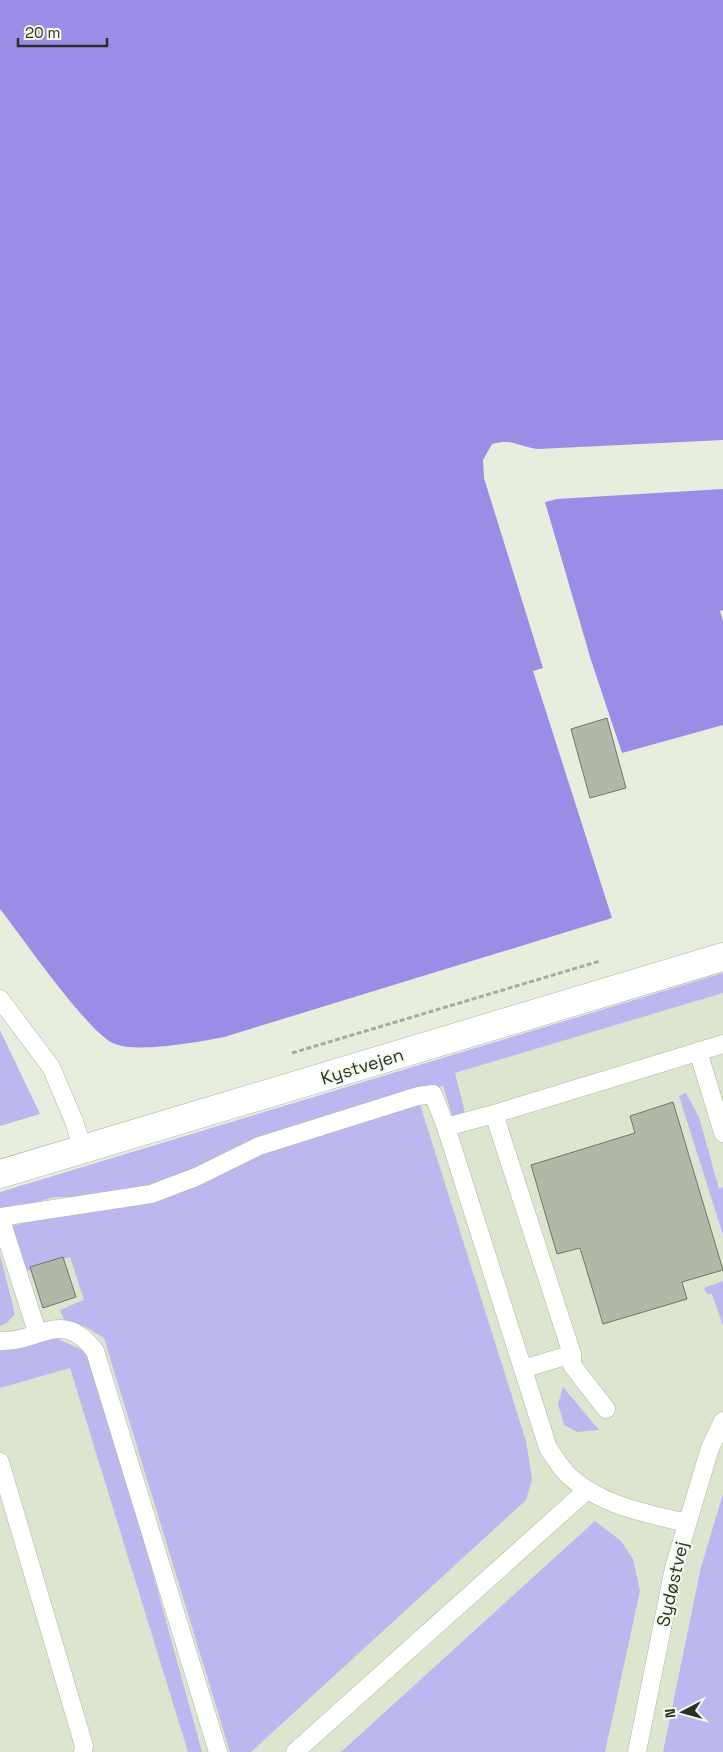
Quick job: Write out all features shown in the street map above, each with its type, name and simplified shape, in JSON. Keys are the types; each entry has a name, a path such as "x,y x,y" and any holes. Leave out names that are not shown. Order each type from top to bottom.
{"street":[{"name":"Kystvejen","path":"0,1174 723,957"}],"lane":[{"path":"0,999 51,1067 74,1121 83,1150"},
{"path":"446,1127 723,1044"},
{"path":"698,1051 723,1133"},
{"path":"36,1332 0,1217 151,1194 196,1177 259,1146 418,1096 433,1094 446,1127 548,1448 568,1476 587,1490 622,1507 687,1523"},
{"path":"494,1114 572,1354 572,1365 606,1409"},
{"path":"0,1341 10,1341 36,1332 57,1329 68,1330 87,1340 96,1351 218,1752"},
{"path":"523,1369 572,1354"},
{"name":"Sydøstvej","path":"637,1752 674,1568 710,1448 723,1421"},
{"path":"0,1462 76,1722 83,1752"},
{"path":"295,1752 587,1490"}],"shaded area":[{"path":"0,0 723,0 723,440 538,449 511,442 500,442 492,444 483,460 484,478 543,668 533,671 612,918 224,1037 169,1046 138,1047 115,1044 89,1023 0,909"},
{"path":"723,489 723,610 720,611 723,621 723,725 622,753 591,660 545,502 557,499"},
{"path":"723,973 723,993 455,1073 466,1117 454,1121 443,1086 325,1118 154,1189 81,1197 54,1197 0,1213 0,1192"},
{"path":"723,993 723,1752 0,1752 0,1209"},
{"path":"0,1030 40,1114 0,1126"},
{"path":"686,1093 699,1117 719,1189 723,1187 723,1235 679,1096"},
{"path":"419,1101 526,1441 532,1479 526,1500 251,1752 230,1752 104,1338 86,1327 65,1322 60,1310 84,1300 70,1257 24,1272 12,1226 73,1211"},
{"path":"0,1255 15,1314 7,1323 0,1326"},
{"path":"723,1281 723,1326 712,1294 707,1294 704,1288"},
{"path":"56,1338 84,1351 97,1370 202,1752 188,1752 70,1368 0,1388 0,1351"},
{"path":"563,1387 599,1430 577,1432 564,1425 558,1404"},
{"path":"723,1494 723,1752 663,1752 701,1567"},
{"path":"595,1521 621,1541 633,1559 640,1591 605,1752 341,1752"}],"building":[{"path":"607,718 626,788 590,798 571,729"},
{"path":"673,1102 723,1270 682,1282 687,1299 603,1324 580,1248 557,1254 531,1165 635,1133 630,1116"},
{"path":"63,1257 76,1297 43,1308 30,1267"}]}
